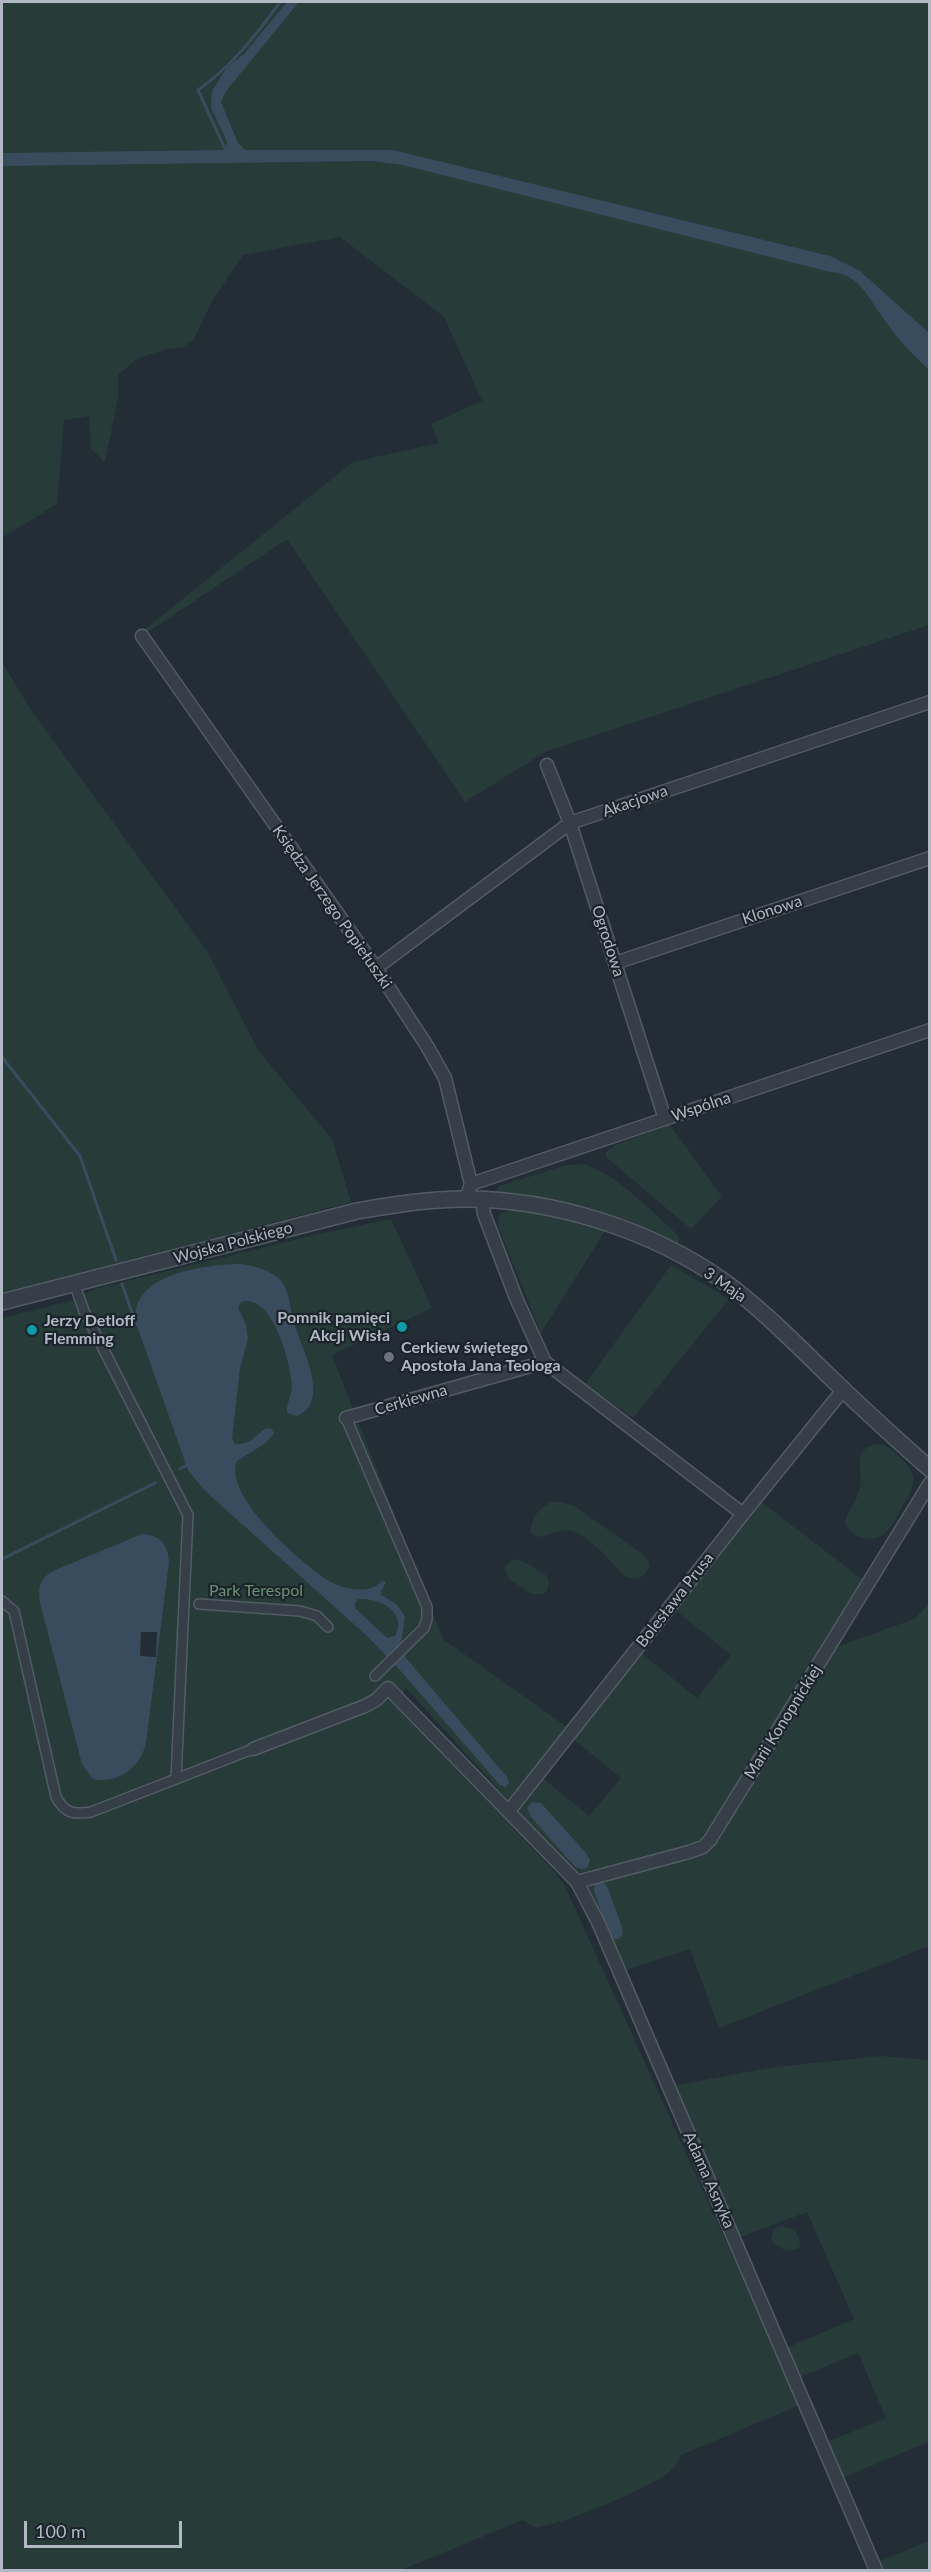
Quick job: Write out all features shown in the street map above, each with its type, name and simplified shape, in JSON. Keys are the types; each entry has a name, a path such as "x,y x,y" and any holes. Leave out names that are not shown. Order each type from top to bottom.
{"street":[{"name":"Księdza Jerzego Popiełuszki","path":"142,636 376,968 445,1078 471,1184"},
{"name":"Akacjowa","path":"376,968 570,823 930,702"},
{"name":"Ogrodowa","path":"547,765 570,823 665,1119"},
{"name":"Klonowa","path":"615,963 930,858"},
{"name":"Wspólna","path":"471,1184 930,1030"},
{"path":"466,1199 471,1184"},
{"name":"3 Maja","path":"466,1199 548,1208 589,1218 629,1232 675,1253 724,1282 765,1314 843,1390 930,1469"},
{"name":"Wojska Polskiego","path":"2,1302 357,1211 398,1204 466,1199"},
{"path":"482,1200 484,1214 516,1298 545,1362 742,1514"},
{"path":"74,1283 84,1311 188,1515 176,1779"},
{"name":"Cerkiewna","path":"346,1418 545,1362"},
{"name":"Bolesława Prusa","path":"509,1811 742,1514 843,1390"},
{"path":"346,1418 427,1607 424,1628 375,1676"},
{"name":"Marii Konopnickiej","path":"577,1882 689,1852 703,1847 711,1840 930,1483"},
{"path":"2,1601 14,1611 56,1797 63,1810 75,1815 91,1812 253,1749"},
{"path":"199,1604 300,1611 317,1616 328,1627"},
{"name":"Adama Asnyka","path":"253,1749 365,1707 388,1688 577,1882 598,1922 876,2571"}],"green space":[{"path":"2,2 929,2 929,625 545,752 465,802 287,539 142,636 144,630 353,462 439,443 431,424 482,401 444,317 340,237 243,255 212,301 194,339 183,347 163,350 137,359 118,375 118,398 105,462 91,449 89,416 64,420 57,504 2,538"},
{"path":"2,662 31,710 207,951 258,1050 332,1139 351,1202 2,1293"},
{"path":"670,1125 722,1197 691,1229 606,1157 606,1152 615,1145"},
{"path":"584,1164 609,1176 634,1195 678,1235 679,1243 674,1243 640,1226 591,1210 495,1191 500,1186 566,1165"},
{"path":"513,1210 554,1217 605,1231 541,1333 499,1229 498,1217 502,1213"},
{"name":"Park Terespol","path":"391,1219 432,1308 332,1355 443,1639 567,1727 533,1770 589,1816 621,1778 573,1739 641,1653 697,1698 731,1655 675,1610 760,1501 862,1579 754,1756 759,1766 833,1648 914,1619 929,1604 929,1946 719,2028 690,1949 623,1971 586,1888 588,1883 708,1851 720,1839 730,1820 721,1813 706,1835 684,1850 576,1874 406,1688 393,1704 547,1863 564,1884 800,2405 681,2455 674,2467 664,2476 601,2507 562,2521 535,2527 523,2520 401,2570 2,2570 2,1318 74,1300 95,1289 318,1234"},
{"path":"671,1265 729,1299 633,1418 585,1384"},
{"path":"881,1444 907,1464 913,1476 913,1482 894,1522 881,1536 868,1539 853,1533 845,1522 859,1492 862,1453 871,1446"},
{"path":"551,1502 574,1506 643,1554 650,1565 644,1574 638,1579 625,1575 601,1551 574,1532 559,1531 541,1537 531,1533 532,1522 536,1514"},
{"path":"513,1559 525,1562 547,1576 549,1581 547,1591 543,1594 532,1594 509,1579 504,1568"},
{"path":"881,2056 929,2060 929,2442 842,2478 827,2442 886,2418 858,2353 800,2377 786,2348 854,2319 807,2212 738,2238 671,2086 775,2067"},
{"path":"780,2226 791,2229 797,2234 800,2246 797,2249 786,2251 773,2243 771,2239 773,2230"},
{"path":"929,2541 929,2570 881,2570 878,2562"}],"water":[{"path":"287,2 299,2 226,91 221,102 238,143 245,150 393,150 830,256 860,271 929,333 929,370 896,335 863,289 849,277 398,164 370,161 2,166 2,153 224,150 227,142 211,107 212,91 227,67 244,54"},
{"path":"240,1264 257,1267 273,1274 282,1282 287,1291 313,1387 312,1399 307,1409 297,1416 287,1413 292,1389 291,1375 278,1332 262,1308 252,1302 241,1302 238,1308 246,1324 248,1339 240,1368 232,1439 235,1444 248,1442 266,1428 272,1429 274,1433 266,1443 237,1461 236,1475 241,1491 266,1526 281,1542 324,1578 345,1588 361,1590 376,1586 382,1581 386,1582 380,1594 396,1604 405,1616 401,1644 406,1658 507,1777 509,1783 506,1787 500,1785 398,1668 366,1635 204,1490 188,1470 136,1323 137,1306 144,1293 156,1283 189,1270","holes":["358,1599 382,1604 395,1613 398,1620 395,1636 387,1638 356,1609 354,1605"]},
{"path":"142,1534 154,1536 165,1545 169,1562 146,1743 139,1760 127,1772 111,1779 93,1779 82,1764 40,1603 40,1588 45,1577 53,1571"},
{"path":"532,1802 541,1803 586,1853 590,1860 588,1867 583,1869 575,1867 531,1817 527,1808"},
{"path":"602,1881 607,1886 622,1927 623,1934 619,1939 612,1939 609,1934 594,1891 595,1883"}],"pier":[{"path":"141,1632 157,1632 156,1657 140,1656"}],"waterway":[{"path":"226,151 198,90 222,71 243,49 280,2"},
{"path":"2,1057 80,1156 116,1260"},
{"path":"122,1284 136,1324"},
{"path":"180,1469 187,1465 186,1463"},
{"path":"2,1559 155,1483"}],"place":[{"name":"Pomnik pamięci Akcji Wisła","path":"402,1327"},
{"name":"Jerzy Detloff Flemming","path":"32,1330"},
{"name":"Cerkiew świętego Apostoła Jana Teologa","path":"389,1357"}]}
